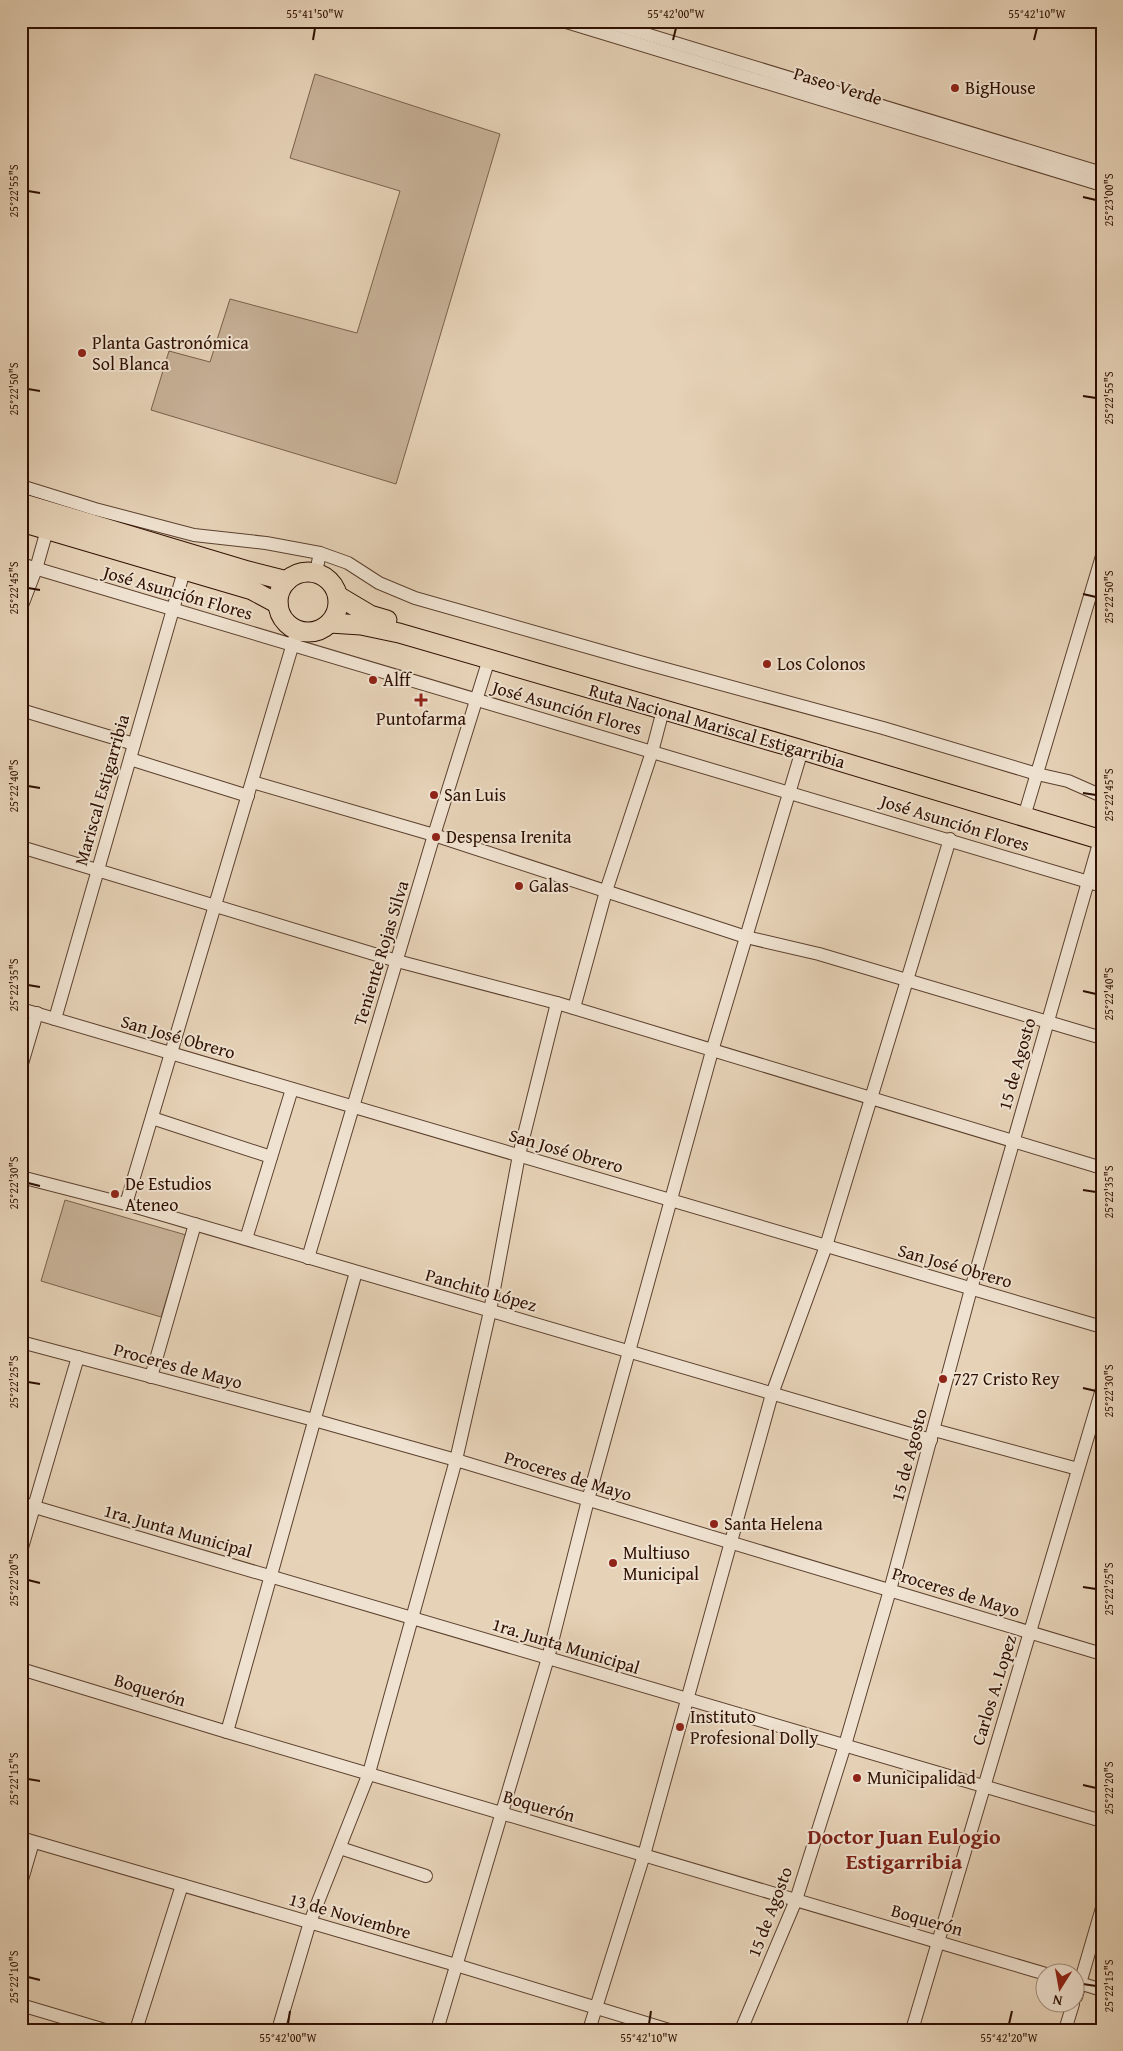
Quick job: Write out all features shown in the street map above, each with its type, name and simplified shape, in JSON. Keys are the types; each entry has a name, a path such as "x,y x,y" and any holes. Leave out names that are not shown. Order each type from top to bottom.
{"highway":[{"path":"21,503 248,571 287,580"},
{"path":"21,522 252,590 278,604"},
{"path":"301,572 316,572 331,581 336,588 338,610 330,623 317,631 307,632 295,638 284,620 278,604 280,590 287,580 301,572"},
{"name":"Ruta Nacional Mariscal Estigarribia","path":"338,596 370,615 1026,810 1101,838"},
{"name":"Ruta Nacional Mariscal Estigarribia","path":"330,623 361,624 399,633 1101,838"}],"street":[{"name":"Paseo Verde","path":"563,21 800,87 1003,149 1102,184"},
{"name":"Paseo Verde","path":"603,21 800,87"},
{"name":"Paseo Verde","path":"1003,149 1102,173"},
{"path":"21,486 95,509 194,535 266,543 320,553 348,563 379,583 415,598 882,728 1037,774 1068,781 1102,796"},
{"path":"21,608 36,569 47,530"},
{"path":"316,572 320,553"},
{"name":"José Asunción Flores","path":"21,564 172,609 295,638 477,700 950,839 1102,886"},
{"path":"1026,810 1100,565"},
{"name":"Mariscal Estigarribia","path":"55,1019 184,571"},
{"path":"126,1204 295,638"},
{"name":"Teniente Rojas Silva","path":"308,1258 434,835 489,659"},
{"path":"21,710 134,744"},
{"path":"574,1008 606,891 664,710"},
{"path":"437,2030 548,1658 588,1500 670,1200 712,1051 802,750"},
{"path":"130,759 248,796"},
{"path":"252,782 434,835 746,937 818,954 1102,1038"},
{"name":"15 de Agosto","path":"741,2030 796,1900 845,1745 890,1590 971,1289 1087,881 1101,838"},
{"path":"589,2030 644,1855 732,1544 772,1394 826,1246 950,839"},
{"path":"21,847 396,961 574,1008 1102,1168"},
{"path":"278,2030 310,1922 369,1773 456,1460 490,1311 519,1156 557,1003"},
{"name":"San José Obrero","path":"21,1009 1102,1327"},
{"path":"21,1067 37,1013"},
{"path":"246,1239 292,1089"},
{"path":"152,1118 271,1157"},
{"name":"Panchito López","path":"21,1177 126,1204 772,1394 1078,1470"},
{"path":"151,1377 195,1224"},
{"path":"227,1732 356,1272"},
{"name":"Proceres de Mayo","path":"21,1342 456,1460 1102,1654"},
{"path":"21,1551 78,1357"},
{"name":"Carlos A. Lopez","path":"912,2030 1102,1389"},
{"name":"1ra. Junta Municipal","path":"21,1503 1102,1821"},
{"name":"Boquerón","path":"21,1669 227,1732 1036,1971"},
{"path":"21,1883 27,1840"},
{"name":"13 de Noviembre","path":"27,1840 456,1965 669,2030"},
{"path":"340,1848 426,1876"},
{"path":"136,2030 182,1885"},
{"path":"1084,1964 1102,1908"},
{"path":"1086,1985 1102,1990"},
{"path":"21,2005 105,2030"},
{"path":"1065,2030 1070,2014"}],"shaded area":[{"path":"315,74 500,134 396,484 151,410 169,351 210,362 230,299 357,333 400,191 290,158"},
{"path":"65,1200 186,1235 161,1317 41,1281"}],"place":[{"name":"BigHouse","path":"955,88"},
{"name":"Planta Gastronómica Sol Blanca","path":"82,353"},
{"name":"Los Colonos","path":"767,664"},
{"name":"Alff","path":"373,680"},
{"name":"Puntofarma","path":"421,700"},
{"name":"San Luis","path":"434,795"},
{"name":"Despensa Irenita","path":"436,837"},
{"name":"Galas","path":"519,886"},
{"name":"De Estudios Ateneo","path":"115,1194"},
{"name":"727 Cristo Rey","path":"943,1379"},
{"name":"Santa Helena","path":"714,1524"},
{"name":"Multiuso Municipal","path":"613,1563"},
{"name":"Instituto Profesional Dolly","path":"680,1727"},
{"name":"Municipalidad","path":"857,1778"}],"district":[{"name":"Doctor Juan Eulogio Estigarribia","path":"904,1848"}]}
